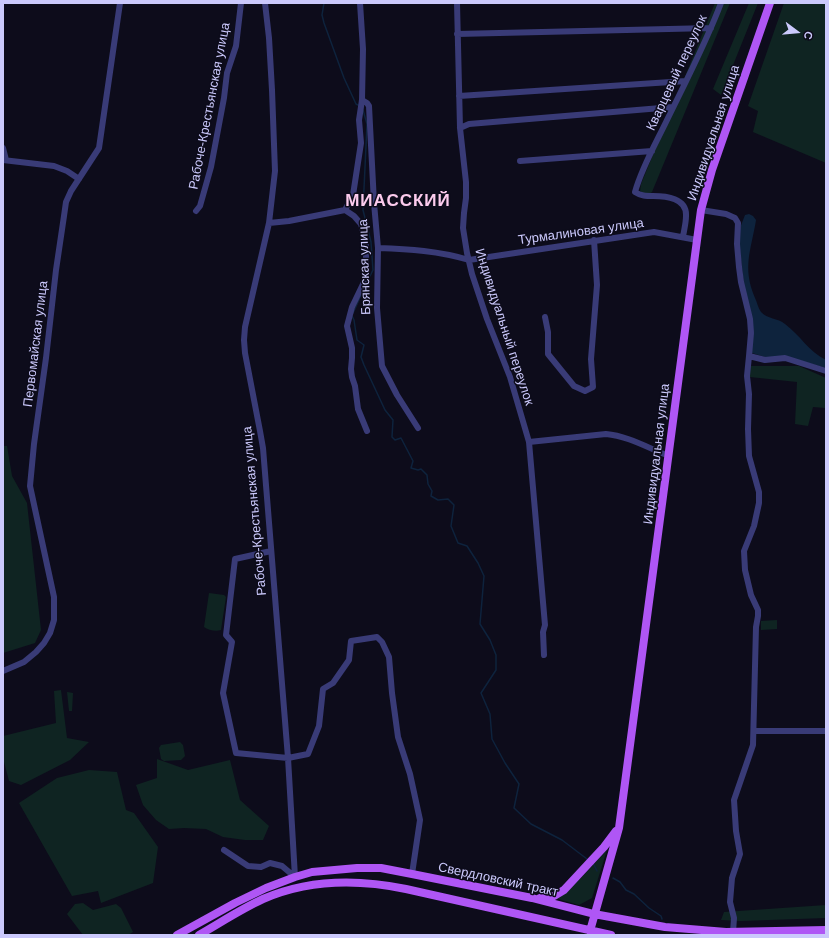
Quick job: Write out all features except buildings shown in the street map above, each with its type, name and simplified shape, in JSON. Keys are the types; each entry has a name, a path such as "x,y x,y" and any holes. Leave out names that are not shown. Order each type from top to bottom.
{"main road":[{"name":"Индивидуальная улица","path":"590,931 619,828 701,210 712,170 770,3"},
{"path":"532,898 554,896 564,890 604,847 619,828"},
{"name":"Свердловский тракт","path":"177,935 235,903 266,888 295,877 312,872 357,868 381,868 532,898 594,914 665,927 733,932 826,930"},
{"path":"199,935 263,899 299,888 335,882 385,885 611,935"}],"street":[{"name":"Первомайская улица","path":"3,670 24,662 36,652 50,633 54,620 54,597 30,486 34,444 66,202 71,191 99,148 120,3"},
{"name":"Рабоче-Крестьянская улица","path":"196,211 200,206 211,167 224,98 227,73 236,46 241,3"},
{"name":"Рабоче-Крестьянская улица","path":"265,3 269,38 275,171 269,223 245,327 244,340 245,353 260,431 288,758 295,877"},
{"name":"Брянская улица","path":"360,3 363,49 362,100 359,120 361,143 353,195 345,210 354,216 361,224 366,242 366,273 364,282 352,307 347,326 352,348 351,369 358,409 367,431"},
{"name":"Индивидуальный переулок","path":"457,3 460,128 466,182 463,228 472,274 487,319 510,377 529,442 545,625 543,632 544,655"},
{"name":"Кварцевый переулок","path":"683,237 686,215 685,207 678,201 667,196 640,196 635,192 637,184 652,151 712,28 721,3"},
{"path":"457,34 712,28"},
{"path":"459,96 686,81"},
{"name":"Брянская улица","path":"362,100 369,106 378,248 377,308 382,366 397,395 418,428"},
{"path":"460,128 468,124 674,108"},
{"path":"3,148 4,160 54,166 67,171 79,179"},
{"name":"Кварцевый переулок","path":"520,161 652,151"},
{"path":"269,223 289,221 345,210"},
{"path":"701,210 726,214 735,218 738,223 737,244 739,267 750,319 747,376 749,394 749,456 760,492 754,526 744,551 744,570 758,616 756,627 753,695 754,730 751,753 734,800 736,831 740,854 732,878 730,902 734,918 733,932"},
{"name":"Турмалиновая улица","path":"469,260 654,232 697,240"},
{"path":"545,317 548,332 548,354 574,386 585,391 593,387 591,359 597,285 594,240"},
{"path":"378,248 415,249 452,255 469,260"},
{"path":"749,356 765,360 785,358 826,371"},
{"path":"529,442 613,435 630,439 669,456"},
{"path":"271,552 235,559 226,635 232,642 223,694 236,753 288,758 308,754 319,726 323,689 333,683 349,660 351,641 377,637 382,642 389,657 398,737 410,774 420,820 412,874"},
{"path":"754,730 826,731"},
{"path":"224,850 248,866 261,867 270,863 282,866 295,877"}],"green space":[{"path":"715,3 730,3 652,192 645,194 640,191 641,184"},
{"path":"749,3 758,3 721,95 713,89"},
{"path":"784,3 826,3 826,163 753,132 758,111 748,106"},
{"path":"750,366 799,366 826,378 825,408 813,407 808,426 795,424 797,382 750,377"},
{"path":"3,446 7,446 12,476 27,503 41,630 35,643 3,653"},
{"path":"209,593 224,595 226,597 221,630 217,631 204,627"},
{"path":"777,620 777,629 761,630 761,621"},
{"path":"61,690 67,738 89,742 70,760 21,785 9,781 3,758 3,736 56,723 54,691"},
{"path":"67,692 73,693 72,711 69,711"},
{"path":"180,742 183,745 185,756 181,760 164,761 161,759 159,748 161,745"},
{"path":"157,759 188,770 230,760 240,800 269,826 263,840 245,840 223,837 206,829 169,829 156,820 143,805 136,785 157,778"},
{"path":"89,770 117,772 126,810 134,813 158,847 153,883 101,903 98,891 72,896 19,803 57,778"},
{"path":"607,850 592,898 579,905 558,899 581,878"},
{"path":"83,903 93,910 116,904 121,908 133,932 128,935 83,935 67,914 75,904"},
{"path":"826,905 826,918 741,921 721,920 724,912"}],"water":[{"path":"749,214 756,220 748,268 751,287 759,309 763,314 782,322 790,328 815,353 826,360 826,368 787,357 765,357 752,353 740,251 740,228 745,215"}],"waterway":[{"path":"324,3 322,15 324,23 344,78 356,104 360,106"},
{"path":"363,110 367,124 363,210 371,242 373,270 367,282"},
{"path":"353,313 363,291"},
{"path":"352,316 357,340 364,345 361,357 364,365 385,410 393,420 392,437 395,440 401,438 413,461 411,468 418,470 421,469 427,475 428,484 432,491 431,496 438,500 448,499 454,505 451,526 458,543 467,546 484,576 480,624 490,640 496,655 496,670 481,693 490,714 492,739 505,763 519,784 514,808 531,824 562,840 587,859"},
{"path":"593,863 597,871"},
{"path":"613,878 620,882 626,890 634,894 649,908 661,916 662,919"}],"district":[{"name":"МИАССКИЙ","path":"398,201"}]}
